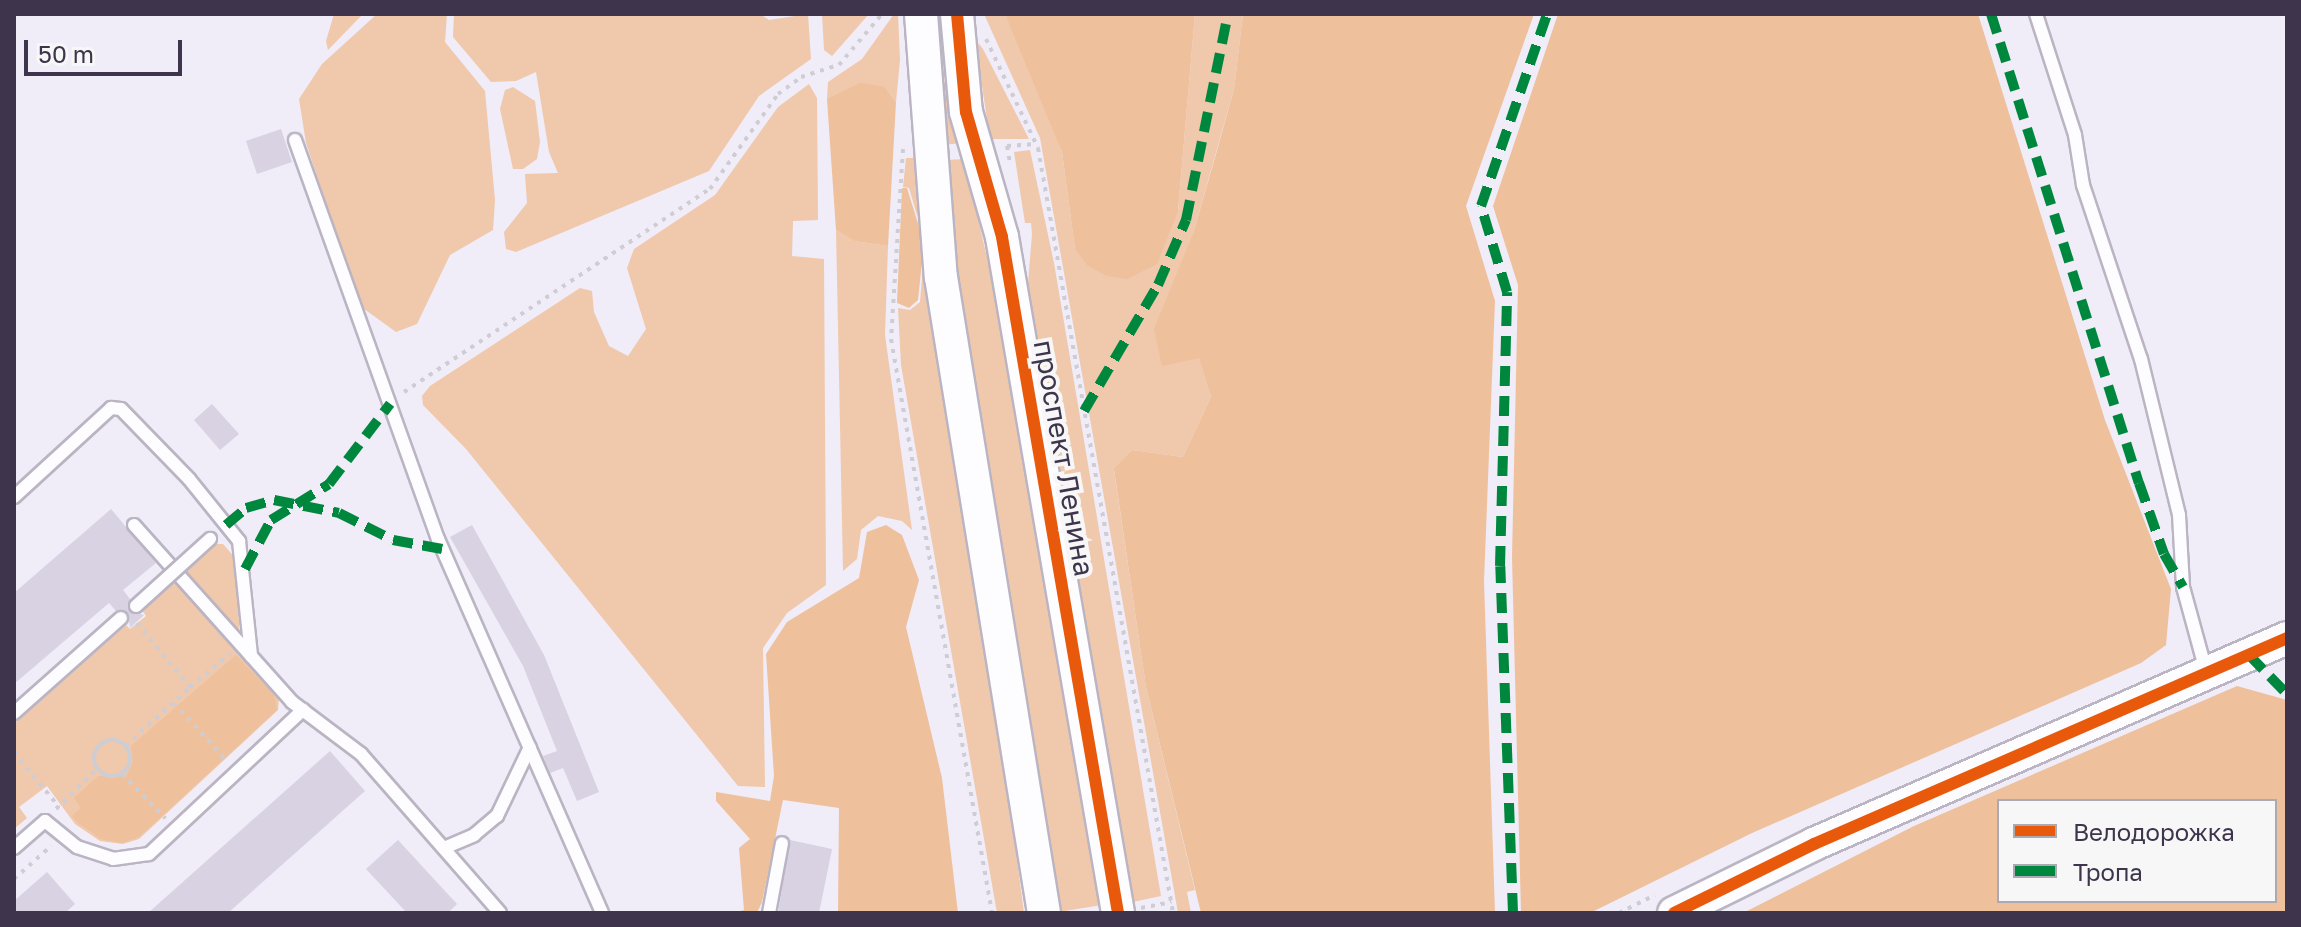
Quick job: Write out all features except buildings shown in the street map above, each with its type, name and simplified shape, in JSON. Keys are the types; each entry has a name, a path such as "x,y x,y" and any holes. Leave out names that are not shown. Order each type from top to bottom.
{"street":[{"path":"921,14 941,277 1044,913"},
{"name":"проспект Ленина","path":"970,21 966,112 1002,237 1128,910"},
{"path":"1686,910 1814,844 2287,638"}],"lane":[{"path":"2036,14 2075,135 2083,185 2141,359 2179,515 2183,587 2206,671"},
{"path":"295,140 438,539 602,913"},
{"path":"14,497 116,407 189,479 226,525 243,554 251,656"},
{"path":"134,525 303,710 361,754 500,913"},
{"path":"136,606 226,525"},
{"path":"14,713 121,618"},
{"path":"14,848 45,821 62,837 113,859 149,854 303,710"},
{"path":"444,848 474,835 497,816 530,747"},
{"path":"769,913 782,843"}],"path":[{"path":"390,404 710,189 773,99 810,73 829,71 861,45 882,14"},
{"path":"970,21 1036,144 1173,913"},
{"path":"903,140 891,339 992,913"},
{"path":"998,146 1036,144"},
{"path":"137,622 190,687"},
{"path":"126,746 241,645"},
{"path":"174,703 236,772"},
{"path":"114,740 126,746 130,760 122,774 109,776 97,769 94,756 101,744 114,740"},
{"path":"14,752 59,807"},
{"path":"45,821 97,769"},
{"path":"122,774 176,828"},
{"path":"14,879 62,837"},
{"path":"1128,910 1171,902"}],"shaded area":[{"path":"334,14 363,14 328,50 326,41"},
{"path":"377,14 447,14 445,42 485,91 495,200 493,230 450,255 417,324 396,332 360,306 306,143 299,99 322,64"},
{"path":"454,14 760,14 769,20 808,14 811,59 759,96 709,171 516,252 506,249 504,232 527,203 525,174 558,173 549,152 536,72 516,81 491,82 453,37"},
{"path":"822,14 869,14 832,56 824,50"},
{"path":"894,14 898,14 900,60 896,102 885,87 827,99 828,82 862,59"},
{"path":"984,14 1005,14 1039,89 1062,152 1075,249 1178,211 1195,14 1243,14 1234,89 1193,234 1199,357 1211,397 1183,457 1132,450 1114,470 1146,687 1195,890 1187,892 1191,913 1178,913 1040,138"},
{"path":"1005,14 1195,14 1178,211 1157,264 1127,279 1107,276 1088,266 1075,249 1062,152"},
{"path":"1243,14 1534,14 1466,206 1495,301 1484,581 1495,913 1201,913 1146,687 1114,469 1132,450 1183,457 1211,397 1199,358 1162,366 1154,329 1193,234 1218,147 1234,89"},
{"path":"1558,14 1978,14 2105,420 2171,589 2166,645 2141,663 1752,833 1590,913 1521,913 1512,557 1518,285 1493,206"},
{"path":"975,39 983,49 1029,139 990,139"},
{"path":"950,82 962,143 943,145 939,83"},
{"path":"860,83 885,87 896,102 888,246 854,241 836,230 827,99"},
{"path":"809,84 817,98 818,220 793,221 792,256 824,259 826,585 787,613 763,648 765,787 738,786 466,449 423,405 422,396 430,386 580,288 592,291 594,312 609,346 628,356 646,329 627,268 634,249 715,195 778,107"},
{"path":"513,87 535,101 540,142 537,159 523,169 513,169 500,109 505,90"},
{"path":"1030,150 1054,263 1161,896 1128,903 1026,308 1032,234 1031,223 1025,223 1014,152"},
{"path":"906,158 924,158 1024,913 997,913 901,365 898,308 910,310 920,302 925,242 909,188 903,187"},
{"path":"964,159 993,283 1102,905 1058,912 964,346 947,160"},
{"path":"902,188 907,188 924,243 918,300 909,308 897,303"},
{"path":"836,230 854,241 888,246 885,335 912,530 902,521 878,516 861,530 857,559 843,571"},
{"path":"886,525 902,535 919,580 906,627 942,778 958,913 838,913 839,808 783,800 762,902 757,913 733,913 744,910 739,848 750,839 716,801 716,792 770,801 774,776 766,654 787,622 859,578 867,532"},
{"path":"212,544 223,544 237,560 240,653 279,698 278,710 139,839 123,844 100,841 75,824 47,786 19,807 27,818 14,829 14,724 126,625 130,629 146,616 142,610"},
{"path":"236,655 274,695 277,710 139,837 122,843 101,839 77,822 72,816 81,808 74,798 98,776 126,776 133,763 131,746"},
{"path":"2237,686 2287,700 2287,913 1743,913 1914,826"}],"marked path":[{"path":"1084,411 1158,285 1186,220 1228,14"},
{"path":"1513,913 1500,566 1507,292 1481,206 1547,14"},
{"path":"1991,14 2139,483 2164,554 2183,587"},
{"path":"245,569 271,520 329,484 390,404"},
{"path":"226,525 246,508 274,500 339,513 393,540 442,549"},
{"path":"2249,655 2287,694"}],"cycle path":[{"path":"957,14 966,112 1002,237 1118,913"},
{"path":"1674,913 1814,844 2287,638"}]}
